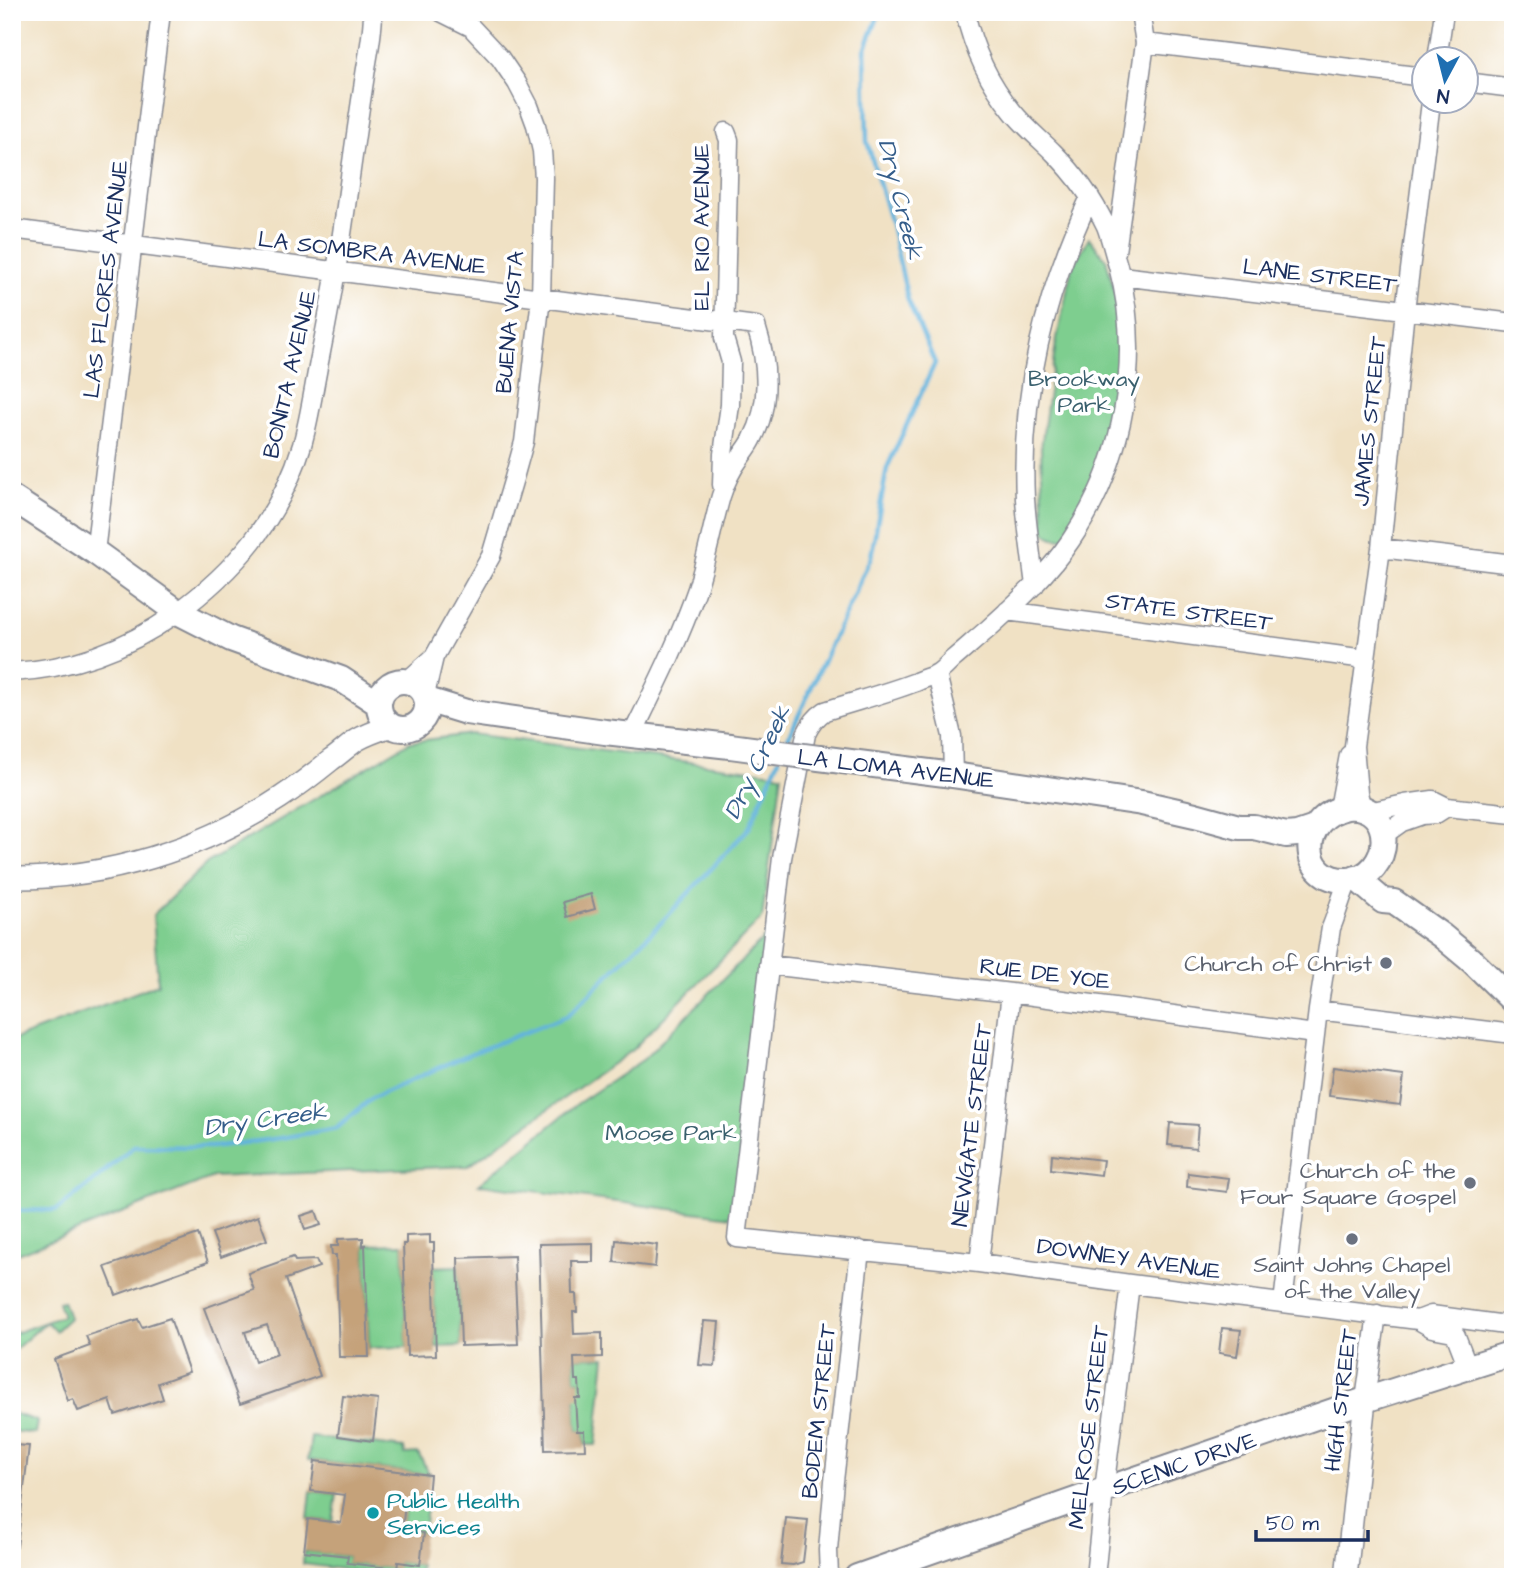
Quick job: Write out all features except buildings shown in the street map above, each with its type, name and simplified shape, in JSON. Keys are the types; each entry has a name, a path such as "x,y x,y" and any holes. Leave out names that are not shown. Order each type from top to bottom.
{"main road":[{"name":"LA LOMA AVENUE","path":"12,498 95,552 178,612 231,639 341,679 374,683 415,696 437,716 466,712 953,775 1142,803 1239,827 1254,827 1286,835 1315,828"},
{"name":"LA LOMA AVENUE","path":"341,679 383,712"},
{"path":"387,687 415,696 414,727 406,729 383,712 382,692 387,687"},
{"path":"1357,810 1378,820 1382,827 1381,851 1365,873 1337,874 1310,853 1309,845 1315,828 1327,816 1357,810"},
{"name":"LA LOMA AVENUE","path":"1239,827 1251,836 1296,851 1383,901 1394,902 1442,936 1513,1001"},
{"name":"LA LOMA AVENUE","path":"1381,851 1379,872 1394,902"},
{"name":"SCENIC DRIVE","path":"857,1577 1365,1400 1513,1353"}],"street":[{"name":"LAS FLORES AVENUE","path":"95,552 161,12"},
{"name":"BONITA AVENUE","path":"12,672 89,659 122,646 158,626 221,578 239,559 262,530 290,479 302,444 337,272 373,12"},
{"name":"BUENA VISTA","path":"415,696 491,556 505,512 524,442 541,298 544,177 536,125 517,83 475,20 441,12"},
{"path":"768,965 782,858 810,725 825,711 937,674 1035,585 1071,540 1089,509 1114,448 1123,412 1129,341 1126,305 1116,257 1105,226 1090,197 1074,176 1031,132 993,83 979,58 965,12"},
{"path":"1116,257 1144,43 1140,12"},
{"path":"1439,46 1444,12"},
{"path":"1144,43 1410,75"},
{"path":"1480,84 1513,88"},
{"name":"JAMES STREET","path":"1357,810 1354,746 1381,548 1405,310 1429,116"},
{"name":"EL RIO AVENUE","path":"632,735 681,632 709,548 721,495 730,405 731,362 724,338 729,141 726,132"},
{"path":"1035,585 1025,499 1027,413 1033,370 1053,287 1090,197"},
{"name":"LA SOMBRA AVENUE","path":"12,229 725,323"},
{"name":"LANE STREET","path":"1121,276 1513,323"},
{"name":"EL RIO AVENUE","path":"721,495 733,468 752,440 762,415 766,391 763,346 756,326 725,323"},
{"path":"1381,548 1513,564"},
{"name":"STATE STREET","path":"1007,611 1365,659"},
{"path":"937,674 952,736 953,775"},
{"path":"12,878 64,875 103,869 146,859 193,843 269,805 301,783 355,741 383,712"},
{"path":"1357,810 1433,800 1447,807 1513,814"},
{"path":"1381,851 1388,832 1402,822 1422,815 1436,814 1447,807"},
{"path":"1283,1303 1318,1010 1331,928 1327,914 1337,874"},
{"name":"RUE DE YOE","path":"768,965 1012,993 1315,1034"},
{"name":"DOWNEY AVENUE","path":"768,965 737,1238 979,1263 1418,1320 1431,1315 1513,1326"},
{"name":"NEWGATE STREET","path":"979,1263 1012,993"},
{"path":"1318,1010 1513,1034"},
{"name":"BODEM STREET","path":"829,1577 828,1550 834,1481 860,1250"},
{"name":"MELROSE STREET","path":"1095,1577 1130,1284"},
{"name":"HIGH STREET","path":"1346,1577 1377,1314"},
{"path":"1418,1320 1432,1328 1453,1332 1468,1367"}],"green space":[{"name":"Brookway Park","path":"1089,238 1106,259 1120,313 1122,351 1119,393 1112,428 1086,507 1064,538 1058,539 1044,531 1041,448 1056,343 1072,267"},
{"path":"471,734 782,774 762,918 632,1050 468,1166 213,1177 12,1256 12,1040 158,984 153,915 207,863 410,742"},
{"name":"Moose Park","path":"773,929 739,1218 479,1184 577,1104 644,1059"},
{"path":"403,1244 407,1347 369,1348 365,1245"},
{"path":"458,1266 461,1346 436,1347 433,1267"},
{"path":"63,1301 69,1318 55,1331 46,1322 63,1316 58,1302"},
{"path":"46,1322 12,1352 12,1334"},
{"path":"605,1357 596,1445 585,1445 584,1431 577,1431 575,1398 579,1380 575,1380 574,1358"},
{"path":"12,1413 37,1421 35,1434 12,1431"},
{"path":"311,1437 404,1448 405,1454 418,1453 430,1475 308,1460"},
{"path":"311,1491 337,1494 333,1522 308,1519"},
{"path":"405,1504 427,1507 424,1533 402,1530"},
{"path":"304,1551 348,1556 348,1563 396,1569 398,1562 420,1565 418,1577 303,1564"}],"waterway":[{"name":"Dry Creek","path":"785,745 871,557 887,468 935,363 908,300 891,224 867,141 865,50 880,12"},
{"name":"Dry Creek","path":"12,1211 57,1210 134,1146 211,1147 337,1128 372,1098 467,1055 567,1016 659,925 749,828 779,759"}],"place":[{"name":"Church of Christ","path":"1386,963"},
{"name":"Church of the Four Square Gospel","path":"1470,1183"},
{"name":"Saint Johns Chapel of the Valley","path":"1352,1239"},
{"name":"Public Health Services","path":"373,1513"}]}
